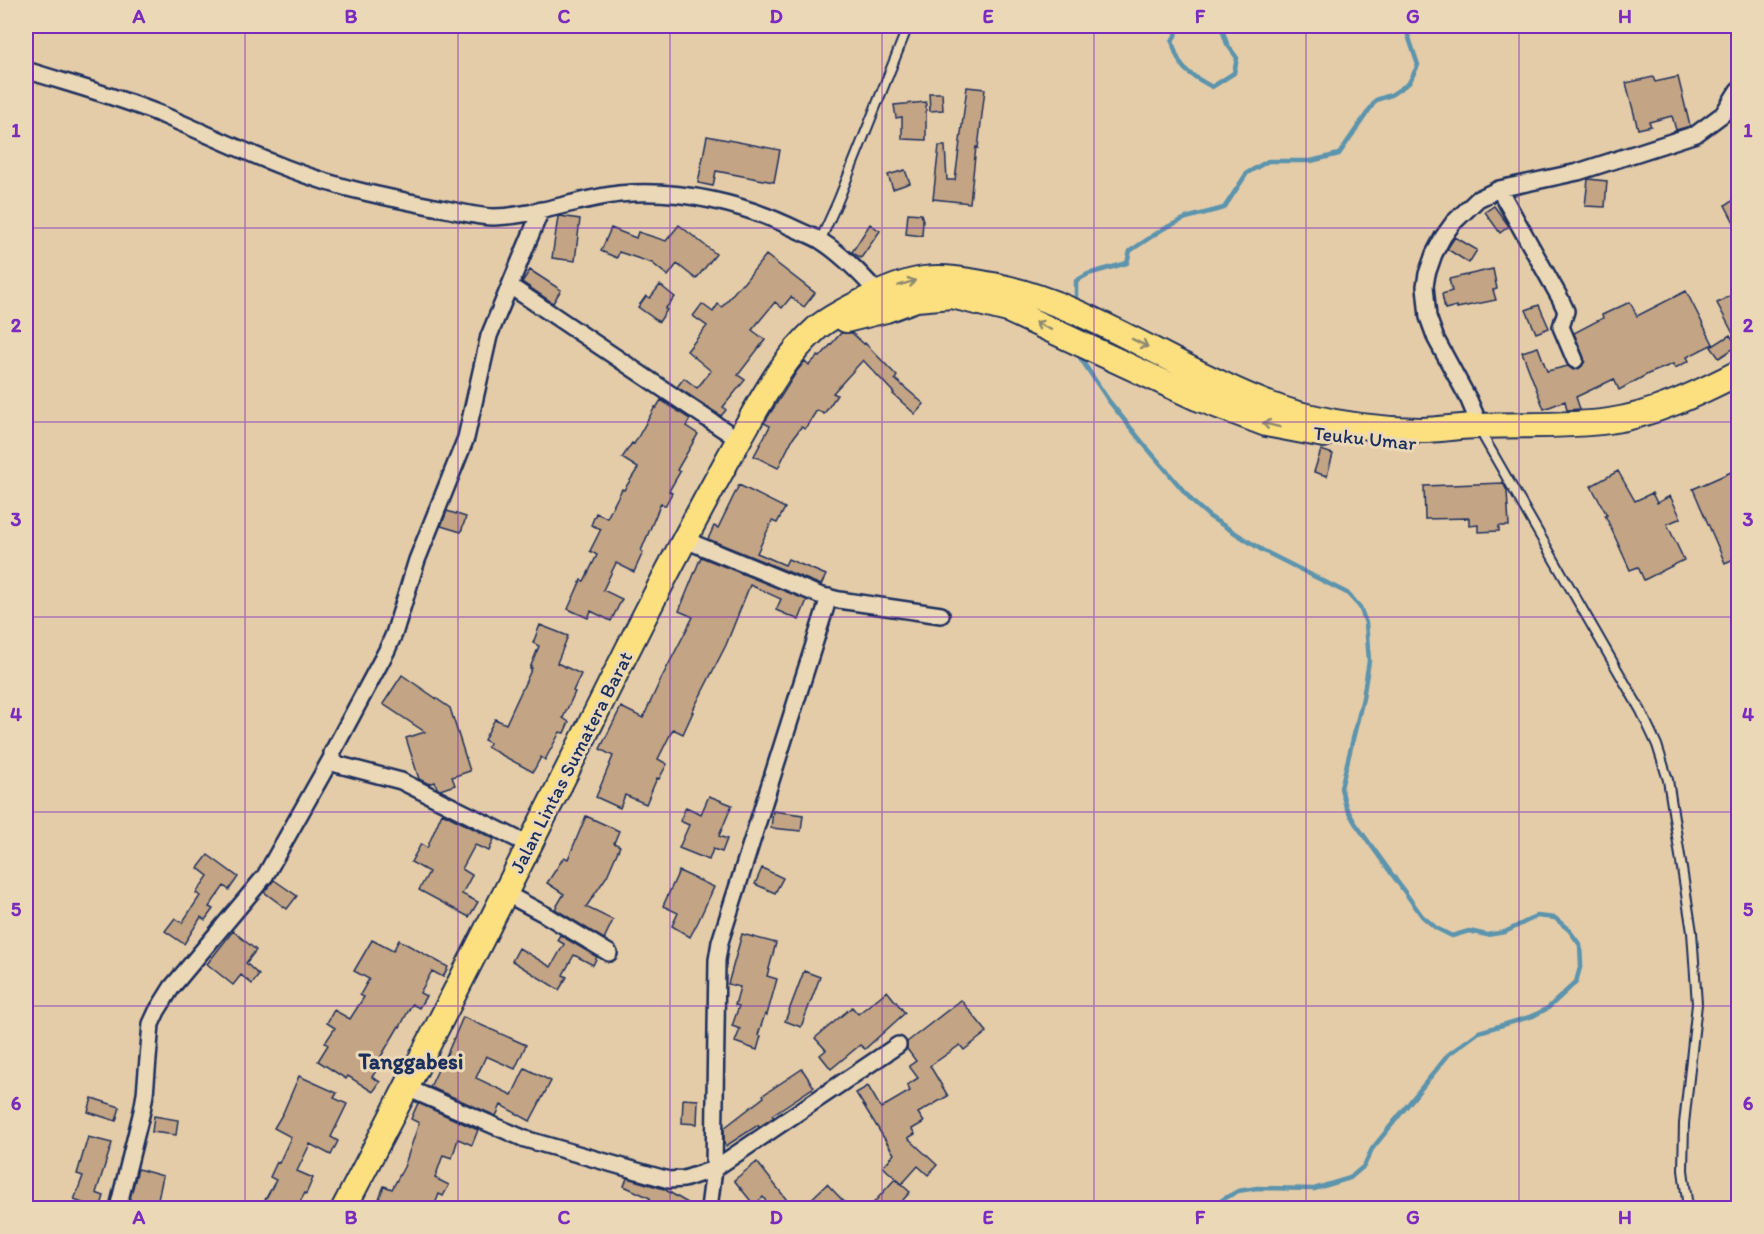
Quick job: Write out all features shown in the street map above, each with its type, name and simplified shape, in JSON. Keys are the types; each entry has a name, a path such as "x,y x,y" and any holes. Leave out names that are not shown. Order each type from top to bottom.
{"highway":[{"name":"Jalan Lintas Sumatera Barat","path":"344,1209 683,539 759,402 780,369 818,328 844,310 878,293 911,281 953,278 1014,300"},
{"path":"818,328 886,310 916,299 952,296 1014,300"},
{"name":"Teuku Umar","path":"1014,300 1078,343 1197,398 1266,424 1385,444 1420,438 1611,421 1701,393 1738,373"},
{"name":"Teuku Umar","path":"1014,300 1088,317 1263,403 1303,415 1420,438"},
{"name":"Teuku Umar","path":"1482,432 1564,437 1616,433 1708,405 1738,389"}],"street":[{"path":"26,70 99,92 157,113 283,168 361,191 486,216 506,216 618,195 644,193 679,196 749,210 820,241 858,270 878,293"},
{"path":"1482,432 1469,400 1428,317 1425,286 1427,274 1434,254 1453,223 1478,199 1500,189 1578,172 1696,134 1723,114 1738,90"},
{"path":"1500,189 1566,311 1562,327 1575,360"},
{"path":"117,1208 142,1111 151,1024 172,987 265,876 332,757 332,753 387,650 412,575 466,438 487,343 541,210"},
{"path":"510,286 739,440"},
{"path":"683,539 819,595 941,615"},
{"path":"709,1209 714,1169 717,960 720,942 829,597"},
{"path":"332,757 336,764 401,782 529,845"},
{"path":"505,893 609,953"},
{"path":"407,1088 525,1139 669,1180 684,1179 714,1169 898,1045"}],"lane":[{"path":"820,241 908,26"},
{"path":"1482,432 1641,711 1657,745 1668,780 1692,932 1696,982 1697,1004 1684,1124 1683,1170 1688,1209"}],"building":[{"path":"1653,77 1655,82 1678,77 1690,126 1676,130 1672,116 1649,122 1651,126 1638,129 1626,83"},
{"path":"967,87 985,89 970,203 933,199 939,146 945,146 947,180 955,180"},
{"path":"929,93 942,93 943,110 930,111"},
{"path":"926,102 926,140 902,139 902,117 896,118 894,105"},
{"path":"707,136 780,150 774,182 716,171 713,186 698,183"},
{"path":"905,170 910,183 893,189 888,175"},
{"path":"1588,179 1607,181 1605,207 1585,206"},
{"path":"1738,198 1738,230 1725,205"},
{"path":"1494,206 1509,226 1500,233 1485,212"},
{"path":"908,213 921,214 922,236 906,234"},
{"path":"560,216 580,219 575,261 552,258"},
{"path":"870,224 880,231 861,258 852,252"},
{"path":"679,225 716,254 696,279 677,264 668,276 652,263 619,252 617,258 601,251 611,228 636,238 638,232 666,241"},
{"path":"1455,237 1477,250 1469,263 1447,249"},
{"path":"766,255 815,293 804,307 791,297 782,308 775,302 752,330 765,340 738,375 745,380 723,407 726,410 721,416 677,387 684,378 697,388 711,371 687,351 707,326 693,316 702,304 713,312 718,304 722,307"},
{"path":"1493,269 1497,289 1493,290 1496,300 1445,309 1442,294 1452,291 1449,279"},
{"path":"530,270 561,290 553,303 522,282"},
{"path":"660,285 675,297 665,309 667,310 659,322 638,307 646,296 650,298"},
{"path":"1686,291 1713,344 1687,357 1689,361 1675,368 1673,364 1648,374 1619,390 1614,379 1576,397 1580,409 1567,410 1565,401 1544,409 1522,352 1538,347 1547,371 1568,366 1573,370 1578,369 1585,361 1574,333 1603,318 1602,315 1630,302 1637,316"},
{"path":"1738,291 1738,343 1717,303"},
{"path":"1539,305 1549,328 1536,333 1526,310"},
{"path":"841,333 852,333 865,343 897,376 895,379 924,404 915,414 893,394 863,360 833,393 837,395 824,414 817,410 805,429 801,427 778,468 754,456 770,426 764,423 797,371 805,361 809,365 818,356 820,357"},
{"path":"1730,335 1737,346 1719,358 1711,347"},
{"path":"661,400 690,419 686,426 698,434 677,470 680,472 669,491 672,493 665,506 661,503 634,572 616,563 603,590 622,599 611,621 591,611 588,618 568,609 581,580 584,581 597,555 590,551 601,529 591,525 596,513 607,518 622,489 624,490 638,468 622,458 632,443 634,444"},
{"path":"1321,450 1333,454 1327,476 1314,472"},
{"path":"1738,469 1738,557 1725,563 1693,489"},
{"path":"1618,471 1635,501 1652,493 1657,503 1670,496 1681,518 1667,524 1684,560 1644,580 1638,567 1630,570 1605,515 1607,515 1591,486"},
{"path":"1503,483 1507,491 1509,526 1499,526 1499,531 1478,532 1478,525 1469,526 1469,518 1425,519 1424,486"},
{"path":"739,485 785,508 777,523 772,521 757,553 785,565 788,559 826,575 821,585 708,539 714,526 718,528"},
{"path":"447,511 466,517 461,532 441,526"},
{"path":"701,557 807,600 799,620 776,610 781,599 750,585 726,645 683,734 673,729 658,759 667,764 659,779 657,778 646,804 625,795 620,808 596,797 613,756 600,749 621,707 643,718 693,617 679,611"},
{"path":"540,625 568,636 557,663 581,674 563,718 569,722 564,733 560,732 545,760 541,757 533,772 487,747 490,743 484,740 495,719 506,724 532,668 530,668 539,646 533,643"},
{"path":"402,675 450,708 470,771 452,777 455,785 440,790 435,782 429,784 419,779 406,738 425,732 383,704"},
{"path":"709,796 732,805 719,836 727,839 722,852 713,849 709,860 679,848 689,825 680,821 686,807 701,814"},
{"path":"773,811 803,815 801,831 771,828"},
{"path":"442,813 494,839 489,851 475,845 462,869 472,875 462,894 478,902 469,917 419,890 429,872 411,862 421,844 427,848"},
{"path":"586,816 619,831 614,843 620,846 607,876 586,907 613,920 604,939 555,909 564,894 547,883 564,857 568,859"},
{"path":"208,855 238,877 229,890 224,886 209,907 213,909 205,920 201,917 184,944 165,931 175,918 182,923 200,896 196,893 208,876 198,868"},
{"path":"762,868 783,878 775,893 755,884"},
{"path":"679,871 714,887 690,937 672,926 678,913 663,906"},
{"path":"274,880 297,896 287,909 264,892"},
{"path":"233,931 256,950 246,963 259,975 252,984 241,975 233,985 207,964"},
{"path":"742,934 776,943 767,976 777,979 767,1015 765,1014 758,1035 761,1036 757,1050 735,1042 740,1029 732,1026 739,1006 735,1005 740,987 728,984"},
{"path":"560,935 597,957 593,965 574,955 563,975 567,977 559,990 512,961 519,948 551,967 564,944 557,940"},
{"path":"372,940 393,951 399,940 448,967 443,977 432,971 420,993 426,996 419,1008 412,1004 380,1058 383,1060 372,1077 380,1082 373,1092 348,1076 346,1079 318,1061 328,1045 325,1043 335,1028 327,1023 334,1010 350,1019 364,997 360,995 369,979 354,971"},
{"path":"804,971 820,977 801,1027 785,1021"},
{"path":"887,991 905,1013 865,1049 860,1045 831,1069 820,1055 826,1050 815,1038 852,1007 858,1014"},
{"path":"961,1000 987,1032 964,1050 960,1045 930,1066 948,1096 918,1113 924,1122 912,1129 915,1134 908,1138 937,1165 928,1175 918,1166 902,1184 883,1167 894,1154 856,1093 868,1086 881,1108 910,1091 907,1085 918,1078 909,1066 916,1061 907,1049 907,1042"},
{"path":"463,1017 526,1045 515,1069 486,1056 476,1078 512,1095 525,1068 551,1081 530,1121 501,1105 496,1116 430,1087"},
{"path":"802,1069 814,1087 772,1115 774,1117 726,1146 724,1128 764,1097 763,1095"},
{"path":"299,1076 337,1093 334,1098 347,1104 331,1137 338,1141 331,1155 310,1144 297,1171 313,1178 296,1209 260,1209 276,1180 270,1177 291,1137 274,1128"},
{"path":"92,1098 120,1107 116,1121 88,1112"},
{"path":"683,1099 698,1100 697,1124 682,1123"},
{"path":"418,1103 478,1130 472,1145 458,1139 452,1158 443,1155 435,1178 449,1185 443,1196 439,1194 433,1209 375,1209 384,1186 392,1189 404,1167 419,1123 411,1119"},
{"path":"154,1116 178,1120 176,1135 152,1132"},
{"path":"88,1137 112,1143 96,1193 104,1196 100,1209 74,1200 83,1176 77,1174"},
{"path":"757,1162 794,1209 772,1209 763,1197 754,1205 734,1180"},
{"path":"138,1169 163,1176 156,1209 129,1202"},
{"path":"627,1178 664,1189 698,1209 644,1209 650,1198 624,1186"},
{"path":"895,1179 910,1192 895,1209 868,1209"},
{"path":"827,1184 851,1209 801,1209"}],"waterway":[{"path":"1174,26 1177,32 1172,41 1181,65 1190,74 1212,87 1234,73 1237,58 1227,44 1221,26"},
{"path":"1076,303 1076,281 1088,274 1127,263 1130,251 1163,229 1186,218 1224,208 1247,173 1268,161 1311,161 1339,154 1376,100 1391,95 1409,83 1418,65 1405,26"},
{"path":"1077,353 1109,401 1194,503 1210,517 1262,550 1347,593 1360,607 1366,623 1369,661 1363,698 1341,788 1346,807 1355,823 1422,916 1436,928 1452,936 1469,931 1487,935 1505,932 1537,916 1555,918 1569,930 1580,945 1581,964 1576,982 1548,1008 1533,1016 1479,1032 1449,1054 1372,1149 1364,1166 1350,1178 1314,1189 1257,1188 1238,1191 1222,1200 1214,1208"}],"district":[{"name":"Tanggabesi","path":"411,1061"}]}
